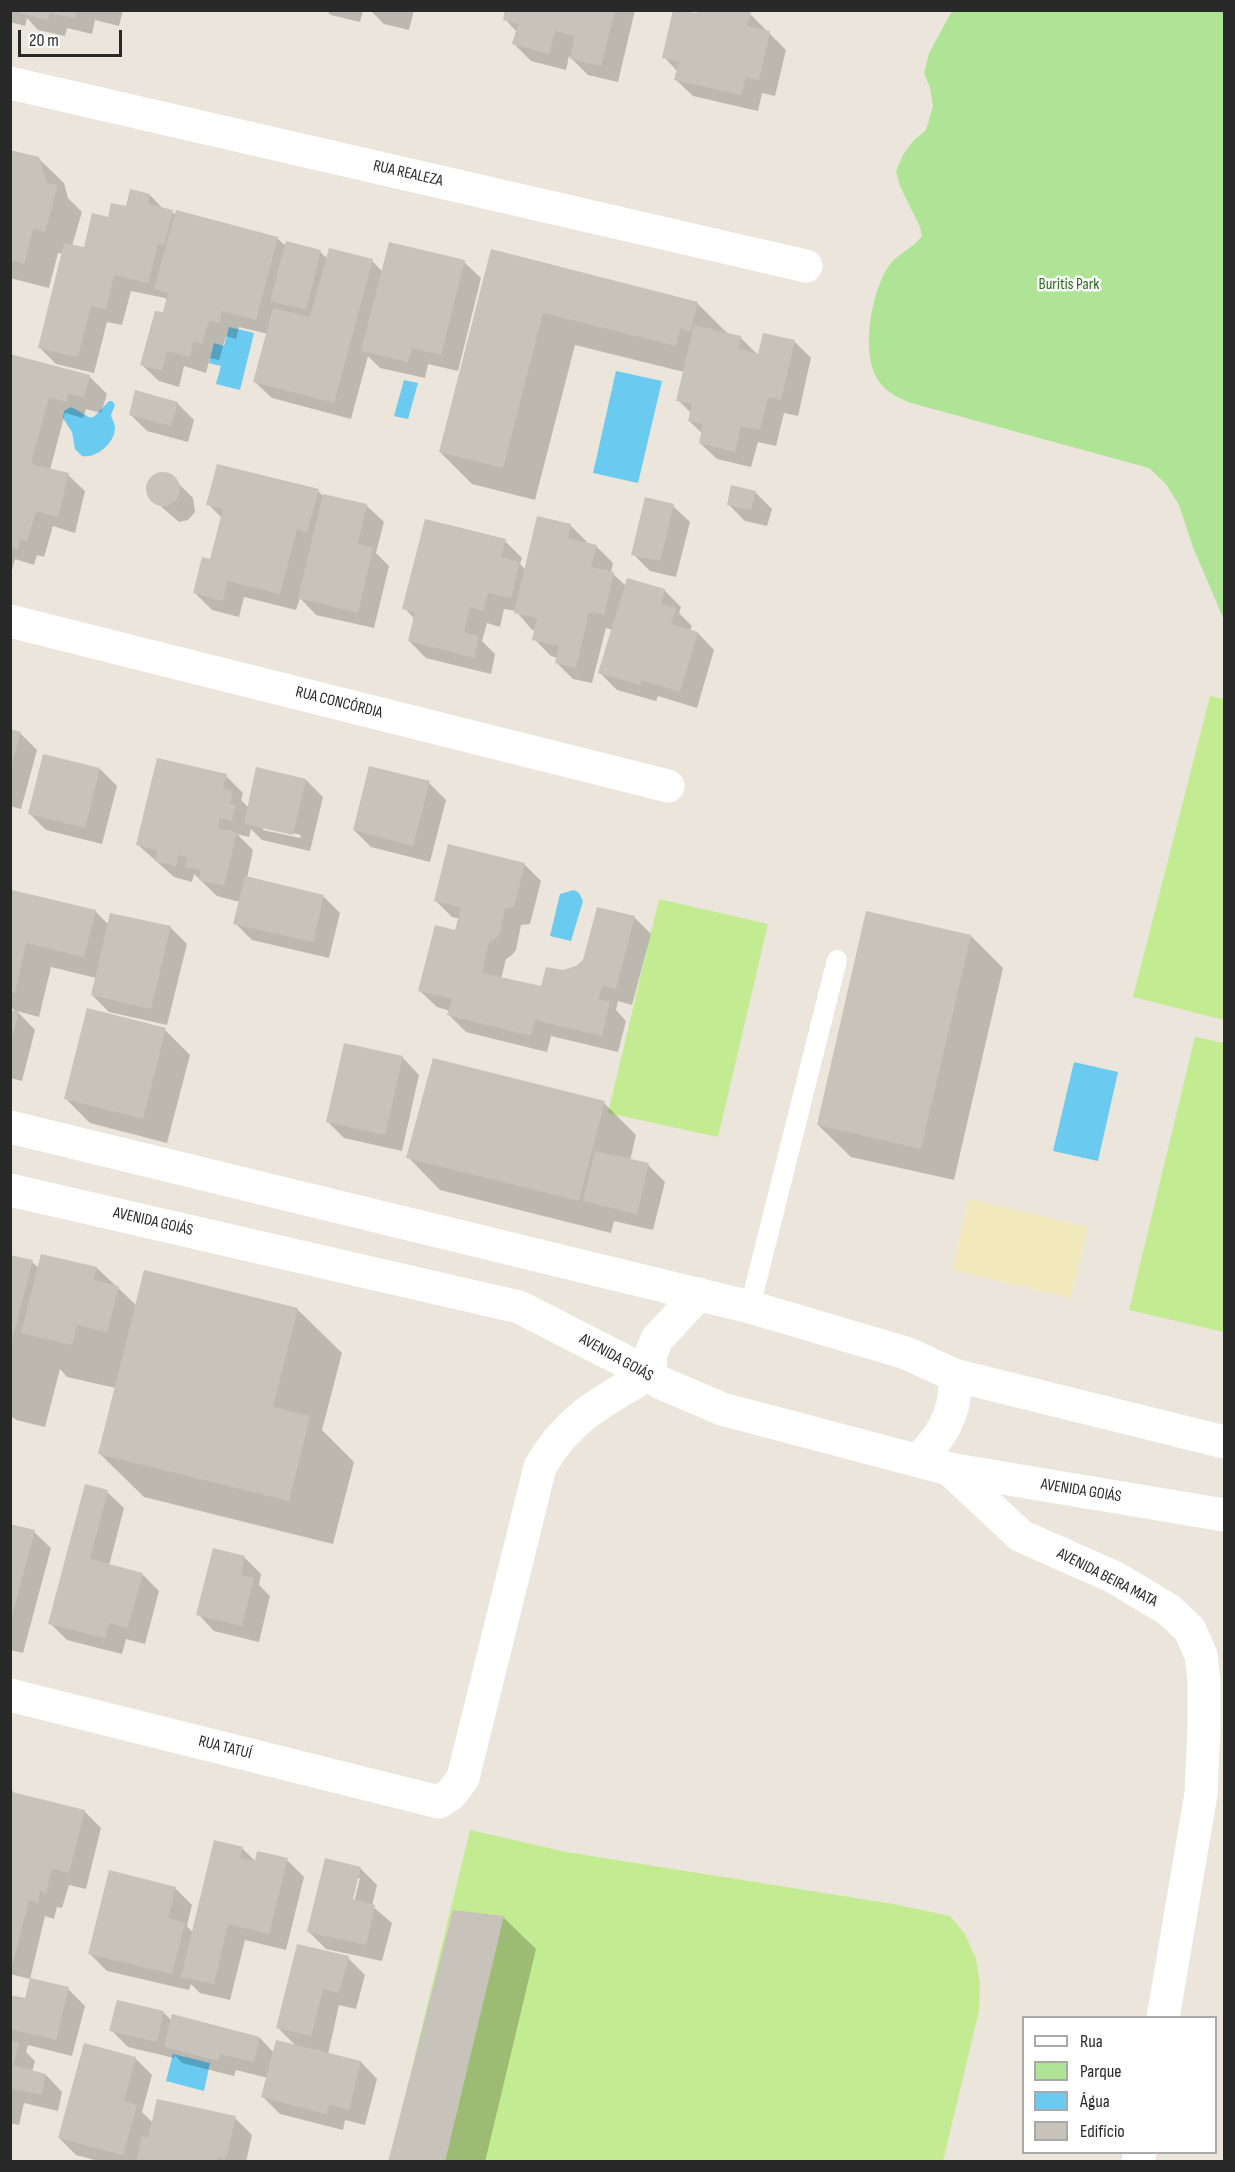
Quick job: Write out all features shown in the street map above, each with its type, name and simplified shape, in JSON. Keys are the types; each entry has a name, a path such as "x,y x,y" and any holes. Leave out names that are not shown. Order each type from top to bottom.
{"street":[{"name":"RUA REALEZA","path":"10,82 806,266"},
{"name":"RUA CONCÓRDIA","path":"10,621 668,786"},
{"path":"10,1127 750,1307 906,1353 954,1375 1224,1442"},
{"name":"AVENIDA GOIÁS","path":"10,1190 519,1307 650,1374 659,1382 722,1409 933,1465 1224,1515"},
{"path":"650,1374 651,1354 657,1339 699,1294"},
{"name":"RUA TATUÍ","path":"10,1695 439,1802 451,1794 463,1778 540,1467 558,1440 583,1414 650,1374"},
{"path":"933,1465 931,1447 951,1413 956,1387 954,1375"},
{"name":"AVENIDA BEIRA MATA","path":"933,1465 1021,1536 1114,1577 1169,1610 1190,1630 1200,1655 1204,1680 1201,1794 1163,2016"},
{"name":"AVENIDA BEIRA MATA","path":"1201,1794 1224,1736"}],"lane":[{"path":"750,1307 837,960"}],"green space":[{"name":"Buritis Park","path":"952,11 1224,11 1224,620 1193,547 1179,505 1166,484 1149,468 911,403 887,390 880,383 874,371 869,342 872,308 877,293 891,262 922,236 900,186 896,171 913,141 926,130 933,106 930,88 924,73 929,53"},
{"path":"1210,696 1224,699 1224,1020 1133,997"},
{"path":"659,899 768,924 718,1137 608,1113"},
{"path":"1195,1037 1224,1043 1224,1332 1129,1310"},
{"path":"470,1830 566,1852 893,1904 950,1916 965,1934 976,1959 980,1984 979,2011 943,2161 389,2162"}],"sand":[{"path":"969,1199 1088,1227 1071,1298 952,1270"}],"water":[{"path":"229,327 254,333 240,390 216,384 221,366 209,363 214,343 224,346"},
{"path":"616,371 662,381 638,483 593,473"},
{"path":"404,380 418,383 408,419 394,416"},
{"path":"109,401 115,405 111,415 115,425 112,439 99,452 82,456 75,449 72,432 63,418 64,411 71,407 91,418"},
{"path":"574,890 579,893 583,901 571,941 550,936 560,894"},
{"path":"1074,1062 1118,1072 1098,1161 1053,1151"},
{"path":"173,2054 210,2063 204,2091 166,2081"}],"building":[{"path":"20,10 77,10 75,18 50,13 48,20 19,13"},
{"path":"505,10 615,10 601,66 570,59 575,36 555,31 549,54 512,44 518,24 503,20"},
{"path":"673,10 697,13 697,10 751,12 747,26 770,31 759,80 746,77 741,95 674,80 679,62 662,58"},
{"path":"10,150 39,157 47,183 58,185 45,232 33,229 24,264 10,260"},
{"path":"130,189 150,194 148,204 173,210 164,246 158,244 148,283 114,275 106,309 91,306 78,357 38,348 64,243 84,247 92,213 108,217 111,203 126,206"},
{"path":"176,210 278,237 256,320 222,311 219,323 209,320 202,344 193,342 190,357 167,351 162,371 140,365 155,311 163,312 168,293 154,289"},
{"path":"286,241 321,250 306,310 270,301"},
{"path":"389,242 465,260 441,355 412,348 408,362 361,351"},
{"path":"329,248 373,259 334,403 253,382 273,308 310,317"},
{"path":"491,249 698,302 690,332 680,328 676,346 543,313 503,468 439,452"},
{"path":"694,325 741,336 738,349 758,354 763,333 795,340 781,400 768,397 760,430 741,426 735,452 699,443 703,424 688,421 692,404 676,401"},
{"path":"10,354 90,375 84,397 69,393 66,402 49,397 31,464 69,473 58,517 36,511 27,541 20,539 18,549 10,547"},
{"path":"135,390 178,402 171,426 129,415"},
{"path":"217,464 319,489 307,532 297,529 280,594 228,581 223,601 193,593 202,557 210,559 223,509 206,505"},
{"path":"163,472 175,477 180,489 175,501 163,506 151,501 146,489 151,477"},
{"path":"731,485 756,491 751,510 727,505"},
{"path":"323,494 367,504 358,544 373,548 358,613 298,598"},
{"path":"645,497 674,504 660,561 631,555"},
{"path":"537,516 571,524 568,538 597,545 591,567 614,572 604,615 589,612 576,668 555,663 559,646 532,640 537,618 514,613"},
{"path":"425,519 506,539 501,557 520,562 511,598 488,593 483,611 470,607 464,632 479,636 474,658 408,641 415,612 402,609"},
{"path":"627,578 665,589 661,604 676,608 671,624 698,632 680,692 641,680 640,685 598,673"},
{"path":"10,729 21,732 11,767 10,767"},
{"path":"43,754 100,768 85,828 28,814"},
{"path":"157,758 227,774 223,788 233,791 230,804 236,805 232,821 220,818 218,828 237,832 224,886 199,880 201,870 185,867 187,857 178,855 176,866 155,861 157,850 136,845"},
{"path":"369,766 430,781 413,846 353,830"},
{"path":"256,767 306,779 293,835 244,824"},
{"path":"448,844 525,863 514,907 505,908 500,933 489,942 482,973 541,986 546,967 563,970 576,966 583,960 597,907 635,916 616,989 602,986 598,999 610,1002 602,1036 535,1020 531,1036 447,1015 452,999 418,991 435,925 455,930 461,907 434,901"},
{"path":"245,876 324,895 313,942 233,924"},
{"path":"12,890 96,910 84,957 26,943 15,993 10,992 10,897"},
{"path":"866,911 971,935 921,1149 817,1125"},
{"path":"110,913 171,926 151,1009 91,995"},
{"path":"87,1008 166,1028 143,1119 64,1099"},
{"path":"10,1010 19,1012 11,1042 10,1042"},
{"path":"344,1043 403,1056 385,1135 326,1122"},
{"path":"433,1058 605,1101 579,1201 406,1158"},
{"path":"595,1151 649,1163 637,1214 583,1201"},
{"path":"41,1254 97,1267 94,1280 119,1286 107,1332 77,1325 72,1345 21,1333"},
{"path":"10,1255 33,1260 11,1344 10,1343"},
{"path":"144,1270 298,1308 273,1407 310,1416 289,1501 98,1454"},
{"path":"85,1484 108,1490 90,1559 143,1573 128,1628 109,1623 105,1638 48,1624"},
{"path":"10,1524 35,1530 11,1620 10,1620"},
{"path":"213,1548 245,1556 241,1575 254,1578 242,1626 196,1615"},
{"path":"12,1792 85,1810 69,1873 52,1869 46,1893 40,1891 38,1903 29,1900 13,1963 10,1962 10,1800"},
{"path":"214,1840 243,1847 240,1858 255,1861 257,1851 288,1858 269,1934 228,1924 214,1984 181,1977"},
{"path":"325,1858 361,1867 353,1899 375,1905 366,1945 307,1932"},
{"path":"109,1870 176,1887 168,1918 185,1923 172,1974 88,1954"},
{"path":"453,1910 504,1916 445,2162 388,2162"},
{"path":"297,1944 349,1956 339,1993 323,1989 311,2036 276,2028"},
{"path":"30,1978 69,1987 56,2040 10,2029 10,1995 25,1998"},
{"path":"117,2000 164,2011 157,2042 109,2031"},
{"path":"172,2014 260,2037 254,2062 220,2054 218,2061 164,2047"},
{"path":"10,2040 19,2043 13,2065 46,2074 41,2095 10,2088"},
{"path":"276,2040 361,2061 349,2110 329,2104 326,2114 261,2097"},
{"path":"84,2043 136,2057 124,2101 137,2105 123,2155 58,2138"},
{"path":"157,2099 236,2116 226,2159 218,2157 217,2162 136,2162 142,2136 148,2138"}]}
